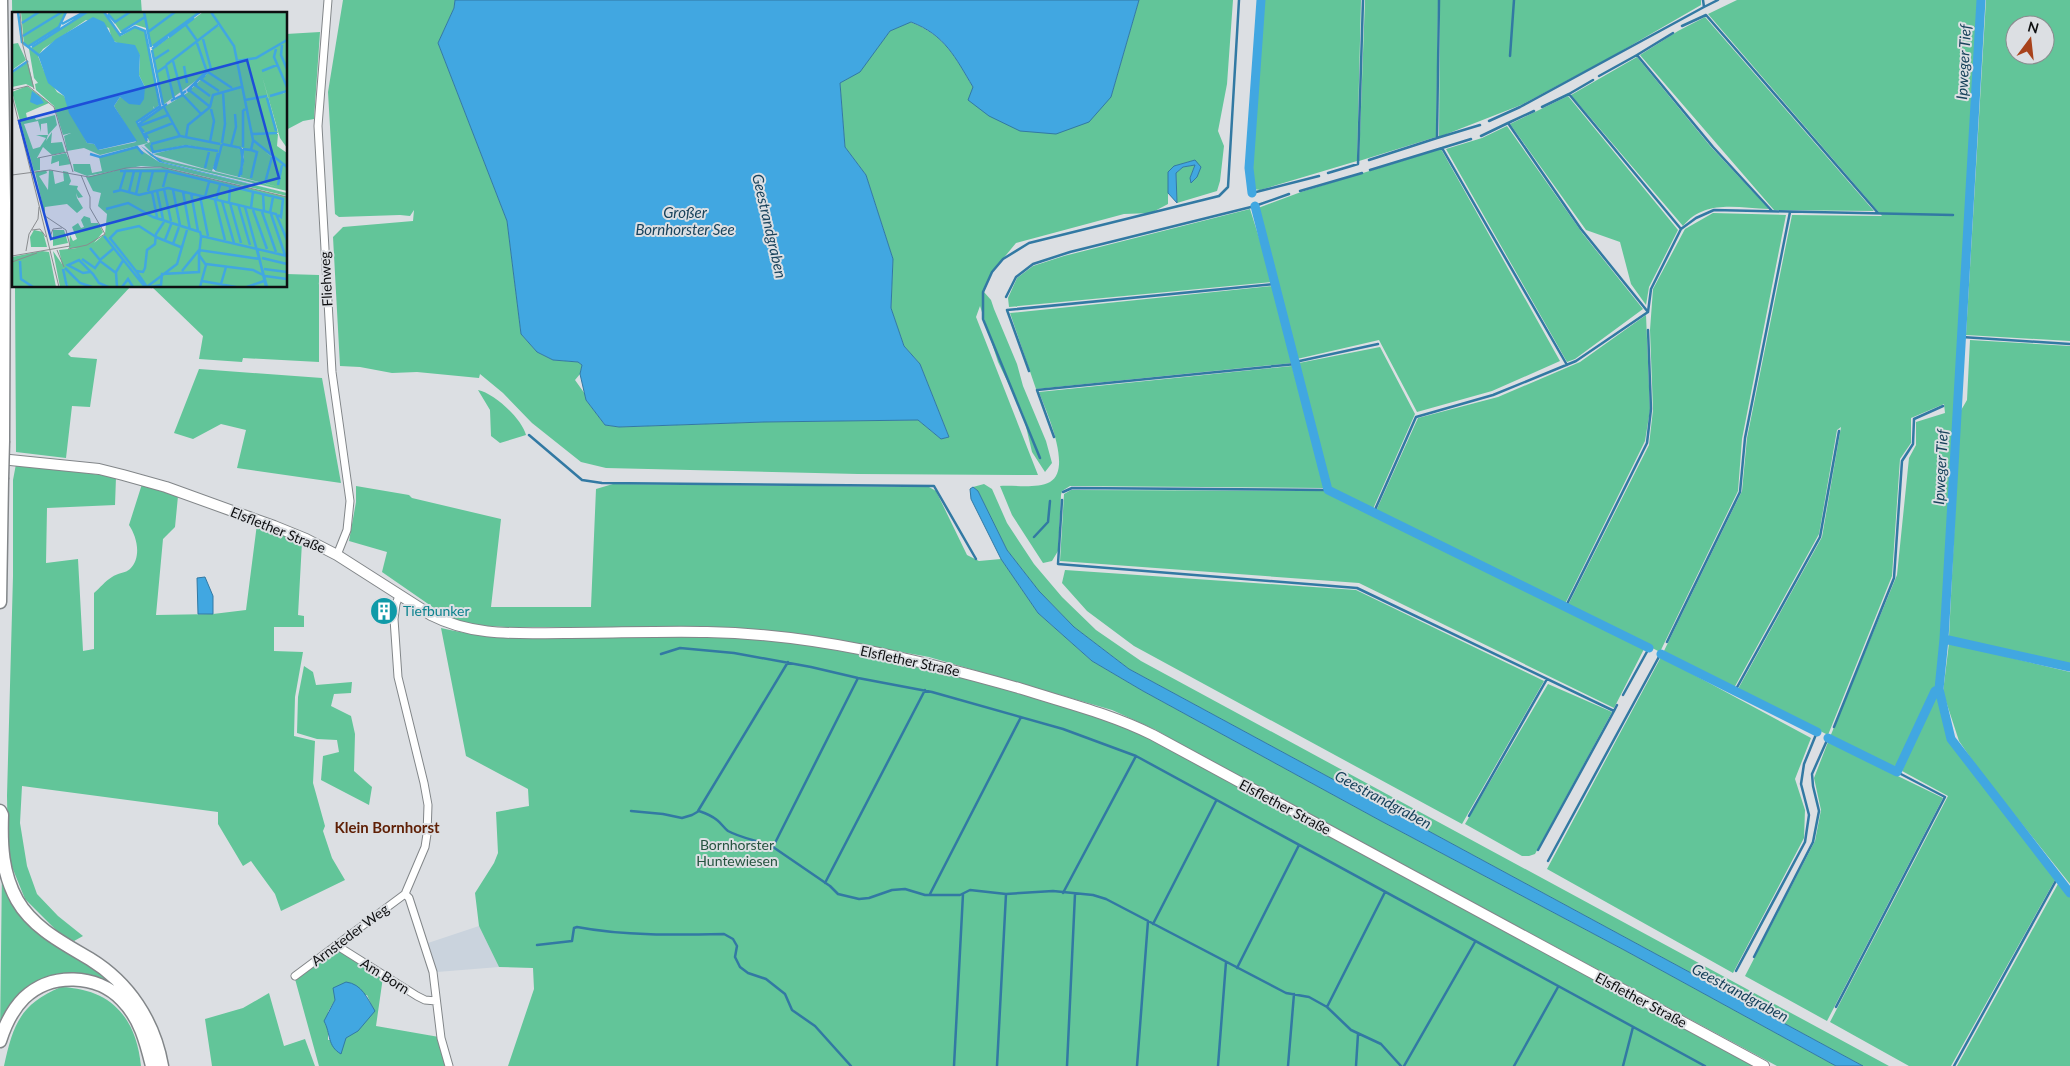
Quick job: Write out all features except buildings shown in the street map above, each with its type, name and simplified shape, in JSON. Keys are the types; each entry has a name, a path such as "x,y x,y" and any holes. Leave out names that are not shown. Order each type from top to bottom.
{"highway":[{"path":"0,602 4,202 1,0"},
{"path":"0,811 2,815 2,857 6,873 18,901 31,918 46,931 104,968 127,990 141,1008 148,1023 156,1042 162,1066"},
{"path":"0,1041 5,1026 15,1009 38,988 53,982 82,980 106,988 122,1000 131,1011 146,1042 152,1066"}],"main road":[{"name":"Elsflether Straße","path":"0,459 99,469 148,481 274,526 306,539 336,555 446,623 468,630 509,633 707,632 751,634 794,639 934,665 1098,712 1134,726 1161,740 1764,1066"}],"street":[{"name":"Fliehweg","path":"328,0 318,126 332,372 350,501 346,530 336,555"},
{"path":"400,596 396,604 394,619 398,677 428,805 427,834 424,847 405,894 409,898 433,972 441,1038 449,1066"},
{"name":"Arnsteder Weg","path":"295,976 405,894"},
{"name":"Am Born","path":"336,945 417,996 425,1000 436,1001"}],"shaded area":[{"path":"479,926 499,967 437,972 428,943"}],"green space":[{"path":"12,0 141,0 142,12 12,12"},
{"path":"343,0 455,0 454,8 438,43 507,221 521,334 537,352 553,360 578,362 582,365 580,374 575,380 585,394 586,400 605,425 619,427 764,422 918,420 941,439 949,437 920,364 904,346 891,308 893,259 866,175 845,147 840,83 860,71 890,31 910,22 922,27 941,40 973,87 1111,97 1139,0 1233,0 1227,84 1218,131 1224,146 1220,181 1217,191 1177,203 1176,173 1183,167 1195,165 1190,178 1197,177 1195,160 1175,166 1168,172 1168,204 1151,213 1124,214 1016,243 992,272 984,292 991,300 1046,441 1052,463 1045,472 1032,452 1023,414 998,362 980,306 976,317 1038,475 858,474 606,468 581,462 532,423 503,393 480,374 479,378 417,372 392,373 360,367 340,366 333,237 343,227 413,221 414,210 410,216 339,217 335,214 328,92"},
{"path":"1264,0 1361,0 1357,161 1260,190 1254,189 1252,168"},
{"path":"1365,0 1438,0 1436,137 1359,161"},
{"path":"1440,0 1701,0 1701,5 1611,57 1521,105 1439,137"},
{"path":"1737,0 1979,0 1937,685 1898,765 1891,767 1830,737 1897,575 1909,458 1916,445 1916,422 1945,413 1944,404 1911,418 1911,443 1900,459 1892,576 1828,735 1738,689 1822,537 1841,427 1837,430 1819,534 1734,688 1663,653 1742,491 1747,438 1792,215 1882,216 1708,14"},
{"path":"1986,0 2070,0 2070,341 1966,335"},
{"path":"1705,17 1874,211 1774,210 1640,55 1678,31"},
{"path":"320,32 314,119 303,121 288,129 288,34"},
{"path":"1637,57 1711,147 1769,209 1711,208 1692,217 1683,226 1571,95"},
{"path":"1568,96 1678,230 1649,287 1646,305 1631,284 1620,242 1586,230 1510,124"},
{"path":"1507,126 1583,234 1643,309 1575,359 1567,362 1446,149 1482,138"},
{"path":"1441,149 1560,361 1492,391 1417,412 1379,340 1297,359 1258,208 1301,192"},
{"path":"1250,209 1273,282 1009,307 1008,298 1017,278 1033,266 1064,256"},
{"path":"1713,213 1786,215 1742,439 1738,491 1660,652 1568,605 1649,445 1653,410 1650,330 1653,289 1685,229"},
{"path":"288,274 319,275 319,362 243,358 242,362 199,359 203,336 153,288 288,288"},
{"path":"1273,286 1293,363 1036,389 1010,313"},
{"path":"15,288 129,288 68,354 71,357 97,359 90,407 72,406 66,458 16,452"},
{"path":"1646,315 1650,410 1645,441 1565,604 1376,511 1418,418 1498,397 1580,362"},
{"path":"1970,340 2070,346 2070,664 1949,637 1960,412 1967,400"},
{"path":"1380,347 1415,414 1373,509 1331,488 1299,363"},
{"path":"1292,366 1325,488 1070,486 1062,491 1061,495 1058,551 1052,561 1043,563 1012,515 1000,486 1044,484 1050,482 1056,475 1059,465 1056,439 1039,392"},
{"path":"199,369 322,378 341,483 237,468 246,430 221,424 193,439 174,433"},
{"path":"478,390 492,396 507,408 519,422 526,435 500,443 491,436 490,410"},
{"path":"16,464 116,477 115,505 47,508 46,563 78,559 83,651 94,649 94,593 109,579 130,569 136,559 136,541 129,525 142,484 178,496 175,527 163,539 156,615 213,614 246,610 257,524 302,542 298,615 304,616 304,627 274,627 274,651 303,652 295,697 294,736 315,741 313,783 325,826 323,831 332,858 345,880 281,911 275,894 251,861 243,866 218,824 218,812 22,786 20,823 27,866 37,894 58,916 83,936 74,941 60,934 25,899 8,857 7,796 13,576 13,480"},
{"path":"613,484 929,487 936,491 967,555 979,561 1001,559 1038,613 1092,661 1143,691 1381,821 1626,951 1836,1066 1777,1066 1213,763 1156,730 1112,710 929,657 802,634 726,627 506,627 471,625 447,617 382,572 387,552 349,541 356,502 356,486 409,495 412,498 501,519 491,607 591,607 596,489"},
{"path":"984,484 992,489 1007,523 1034,564 1062,597 1096,630 1141,661 1889,1066 1863,1066 1129,669 1074,627 1039,591 1007,550 978,491 973,487"},
{"path":"1071,490 1326,491 1644,649 1614,708 1359,583 1060,561 1064,494"},
{"path":"1065,570 1356,590 1544,681 1462,824 1134,646 1087,611 1062,583"},
{"name":"Bornhorster Huntewiesen","path":"441,628 499,637 705,636 757,639 807,645 907,664 956,676 1103,718 1126,726 1754,1066 508,1066 534,989 533,968 499,967 479,926 475,893 494,863 498,853 496,812 529,806 528,789 466,756"},
{"path":"1949,643 2070,672 2070,884 1981,773 1959,741 1943,692"},
{"path":"1661,657 1811,738 1795,779 1805,810 1804,838 1733,973 1547,869"},
{"path":"304,666 313,672 316,685 352,682 351,693 334,694 331,706 351,716 355,734 354,771 372,787 369,805 321,780 323,756 339,752 337,740 317,739 297,733 298,697"},
{"path":"1548,684 1612,712 1535,854 1522,856 1465,824"},
{"path":"1935,695 1939,698 1951,743 2056,878 1951,1066 1909,1066 1830,1022 1948,796 1902,771"},
{"path":"1828,742 1943,798 1827,1021 1745,976 1815,841 1821,810 1814,778"},
{"path":"2,869 21,913 87,960 124,993 92,976 67,975 36,983 0,1036"},
{"path":"2059,882 2070,897 2070,1066 1957,1066"},
{"path":"336,948 383,977 376,1026 439,1037 445,1066 319,1066 295,979","holes":["367,995 374,1011 356,1032 346,1037 328,1040 328,1012 335,1000"]},
{"path":"61,987 94,993 118,1009 127,1020 133,1033 141,1066 4,1066 15,1027 20,1018 36,1001"},
{"path":"269,993 284,1046 305,1039 315,1066 212,1066 205,1019 243,1008"}],"water":[{"name":"Großer Bornhorster See","path":"455,0 1139,0 1111,97 1089,122 1056,134 1020,131 989,116 968,100 973,87 948,48 932,33 911,22 890,31 860,72 840,83 845,147 866,175 893,259 891,308 904,346 920,364 949,437 941,439 918,420 764,422 619,427 605,425 586,400 580,374 582,365 578,362 553,360 537,352 521,334 507,221 438,43 454,8"},
{"path":"1195,160 1201,167 1197,177 1191,183 1190,178 1195,165 1183,167 1176,173 1177,203 1168,193 1168,172 1174,166"},
{"path":"973,487 978,491 1007,550 1039,591 1074,627 1129,669 1863,1066 1836,1066 1626,951 1381,821 1143,691 1092,661 1038,613 1001,559 971,499 970,489"},
{"path":"205,577 213,596 213,614 198,614 197,578"},
{"path":"346,982 352,983 360,989 375,1011 358,1031 346,1038 341,1054 333,1047 324,1021 335,1000 333,988"}],"waterway":[{"path":"1040,458 983,319 983,292 992,272 1003,259 1029,243 1219,196 1228,187 1239,0"},
{"path":"1252,193 1249,168 1261,0"},
{"path":"1328,173 1358,164 1363,0"},
{"path":"1439,0 1437,138 1480,125"},
{"path":"1510,56 1514,0"},
{"path":"1703,0 1704,7 1718,0"},
{"name":"Ipweger Tief","path":"1981,0 1944,639 1939,689 1951,739 2070,893"},
{"path":"1489,121 1520,107 1704,7"},
{"path":"1682,26 1706,15 1878,213"},
{"path":"1673,33 1637,55 1713,147 1772,211"},
{"path":"1599,76 1637,55"},
{"path":"1593,80 1569,94 1681,229"},
{"path":"1542,107 1569,94"},
{"path":"1534,111 1508,123 1581,229 1648,312"},
{"path":"1481,136 1508,123"},
{"path":"1369,160 1437,138"},
{"path":"1442,148 1471,139"},
{"path":"1370,170 1442,148 1567,365"},
{"path":"1300,191 1362,173"},
{"path":"1252,193 1319,176"},
{"path":"1006,297 1016,277 1033,264 1070,252 1255,206 1289,194"},
{"path":"1255,206 1328,490 1649,648"},
{"path":"1374,512 1416,417 1493,395 1576,361 1648,312 1651,289 1681,229 1696,218 1714,210 1953,215"},
{"path":"1667,642 1740,492 1745,438 1790,212"},
{"path":"1029,371 1007,310 1275,284"},
{"path":"1566,606 1647,443 1651,409 1648,330"},
{"path":"1962,337 2070,344"},
{"path":"1295,362 1378,344"},
{"path":"1054,437 1037,390 1296,364"},
{"path":"1834,727 1894,578 1902,461 1913,444 1914,419 1943,406"},
{"path":"1735,691 1820,537 1839,431"},
{"path":"529,435 582,480 602,483 934,486 976,559"},
{"path":"1063,492 1072,488 1328,490"},
{"path":"1062,500 1058,564 1357,588 1614,711 1617,705"},
{"path":"1034,537 1048,522 1050,501"},
{"path":"1944,639 2070,667"},
{"path":"661,654 680,648 734,653 932,692 1063,729 1136,756 1705,1066"},
{"path":"1623,695 1649,648"},
{"path":"1548,861 1661,653"},
{"path":"1661,654 1817,732"},
{"path":"698,811 788,662"},
{"path":"773,847 858,678"},
{"path":"1469,816 1547,679"},
{"path":"1828,738 1897,772 1935,691 1939,689"},
{"path":"825,883 925,690"},
{"path":"1538,850 1614,711"},
{"path":"930,894 1021,717"},
{"path":"1736,971 1805,842 1809,815 1801,784 1804,764 1817,732"},
{"path":"1754,957 1813,842 1819,811 1812,774 1828,738"},
{"path":"1063,893 1136,756"},
{"path":"1836,1007 1945,797 1897,772"},
{"path":"1153,924 1216,801"},
{"path":"631,811 682,818 699,811 717,820 728,831 773,847 830,886 838,894 859,899 869,898 892,890 905,889 925,895 960,895 970,890 1006,894 1053,891 1093,895 1106,899 1286,993 1309,997 1327,1007 1351,1030 1381,1044 1401,1066"},
{"path":"1237,968 1299,845"},
{"path":"1954,1066 2058,877"},
{"path":"1327,1007 1385,892"},
{"path":"954,1066 963,894"},
{"path":"997,1066 1006,894"},
{"path":"1067,1066 1075,894"},
{"path":"1137,1066 1148,921"},
{"path":"537,945 572,941 574,928 577,927 669,935 724,934 733,939 737,946 735,957 740,967 748,973 766,979 785,994 792,1010 815,1026 851,1066"},
{"path":"1404,1066 1475,942"},
{"path":"1218,1066 1226,962"},
{"path":"1514,1066 1558,987"},
{"path":"1288,1066 1294,994"},
{"path":"1623,1066 1633,1027"},
{"path":"1356,1066 1358,1034"}],"place":[{"name":"Tiefbunker","path":"384,611"}],"district":[{"name":"Klein Bornhorst","path":"387,828"}],"water label":[{"name":"Geestrandgraben","path":"769,226"},
{"name":"Geestrandgraben","path":"1383,800"},
{"name":"Geestrandgraben","path":"1740,993"}]}
